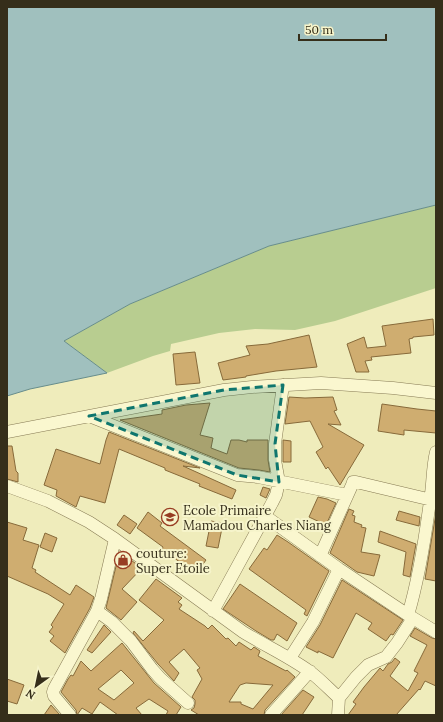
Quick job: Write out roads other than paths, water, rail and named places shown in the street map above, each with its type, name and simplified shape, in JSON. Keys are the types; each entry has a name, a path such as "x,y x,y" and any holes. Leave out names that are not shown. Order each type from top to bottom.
{"street":[{"path":"7,432 224,390 321,383 393,388 436,393"},
{"path":"213,611 276,495 279,482 275,444 283,385"},
{"path":"89,416 237,475 258,477 347,495"},
{"path":"338,715 339,698 368,665 386,657 397,643 410,616 433,500 434,461 436,452"},
{"path":"320,556 354,482 433,500"},
{"path":"7,486 48,501 89,522 115,539 213,611 256,640 290,658 310,672 339,698"},
{"path":"264,516 339,569 436,632"},
{"path":"70,715 54,696 53,692 97,611 115,539"},
{"path":"290,658 312,622 339,569"},
{"path":"97,611 112,622 131,641 160,678 188,703"},
{"path":"271,715 310,672"}],"water":[{"path":"7,7 436,7 436,205 269,246 130,304 64,341 107,373 30,389 7,396"}],"place":[{"name":"Ecole Primaire Mamadou Charles Niang","path":"170,517"},
{"name":"couture: Super Etoile","path":"123,560"}]}
